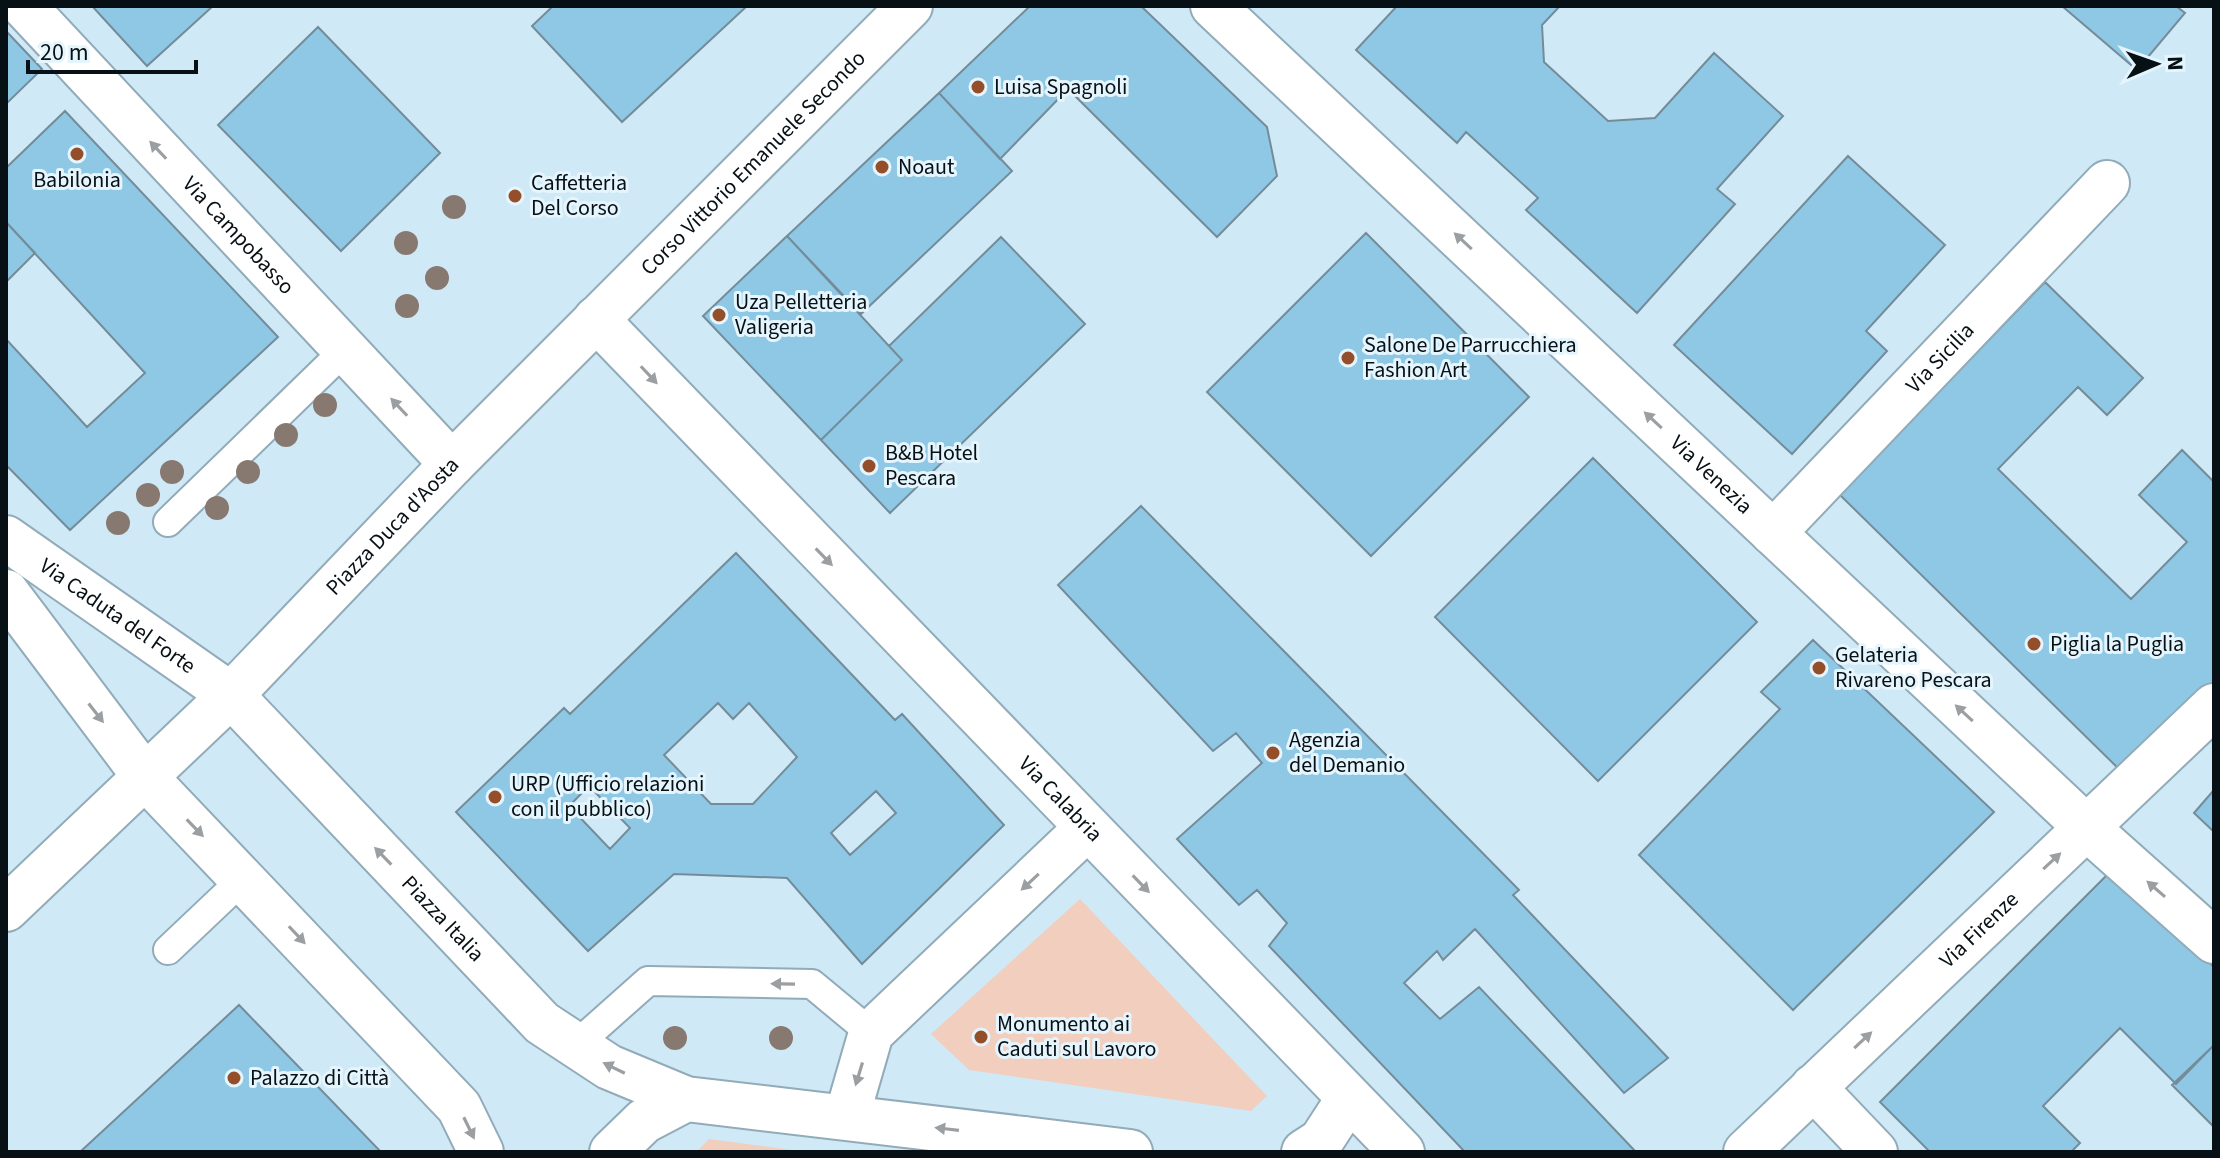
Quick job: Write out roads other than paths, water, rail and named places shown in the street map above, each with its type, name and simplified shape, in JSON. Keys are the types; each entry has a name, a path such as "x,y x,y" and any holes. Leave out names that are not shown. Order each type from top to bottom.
{"street":[{"name":"Via Campobasso","path":"24,6 452,464"},
{"name":"Corso Vittorio Emanuele Secondo","path":"596,319 910,6"},
{"name":"Via Venezia","path":"1213,6 2087,828 2214,941"},
{"name":"Via Sicilia","path":"1773,533 2107,183"},
{"name":"Piazza Duca d'Aosta","path":"6,909 231,695 596,319"},
{"name":"Via Calabria","path":"596,319 1402,1152"},
{"name":"Via Caduta del Forte","path":"6,538 231,695"},
{"name":"Via Caduta del Forte","path":"6,592 146,778"},
{"name":"Piazza Italia","path":"231,695 542,1023 609,1067 686,1099 847,1116 1036,1145 1130,1152"},
{"name":"Via Firenze","path":"1746,1152 2214,706"},
{"path":"146,778 459,1107 481,1152"},
{"path":"847,1116 871,1033 1087,828"},
{"path":"1813,1087 1875,1152"},
{"path":"1304,1152 1321,1141 1349,1098"},
{"path":"612,1152 644,1121 686,1099"}],"lane":[{"path":"168,522 345,350"},
{"path":"168,950 244,878"},
{"path":"576,1045 648,981 812,984 871,1033"}],"place":[{"name":"Luisa Spagnoli","path":"978,87"},
{"name":"Babilonia","path":"77,154"},
{"name":"Noaut","path":"882,167"},
{"name":"Caffetteria Del Corso","path":"515,196"},
{"name":"Uza Pelletteria Valigeria","path":"719,315"},
{"name":"Salone De Parrucchiera Fashion Art","path":"1348,358"},
{"name":"B&B Hotel Pescara","path":"869,466"},
{"name":"Piglia la Puglia","path":"2034,644"},
{"name":"Gelateria Rivareno Pescara","path":"1819,668"},
{"name":"Agenzia del Demanio","path":"1273,753"},
{"name":"URP (Ufficio relazioni con il pubblico)","path":"495,797"},
{"name":"Monumento ai Caduti sul Lavoro","path":"981,1037"},
{"name":"Palazzo di Città","path":"234,1078"}]}
